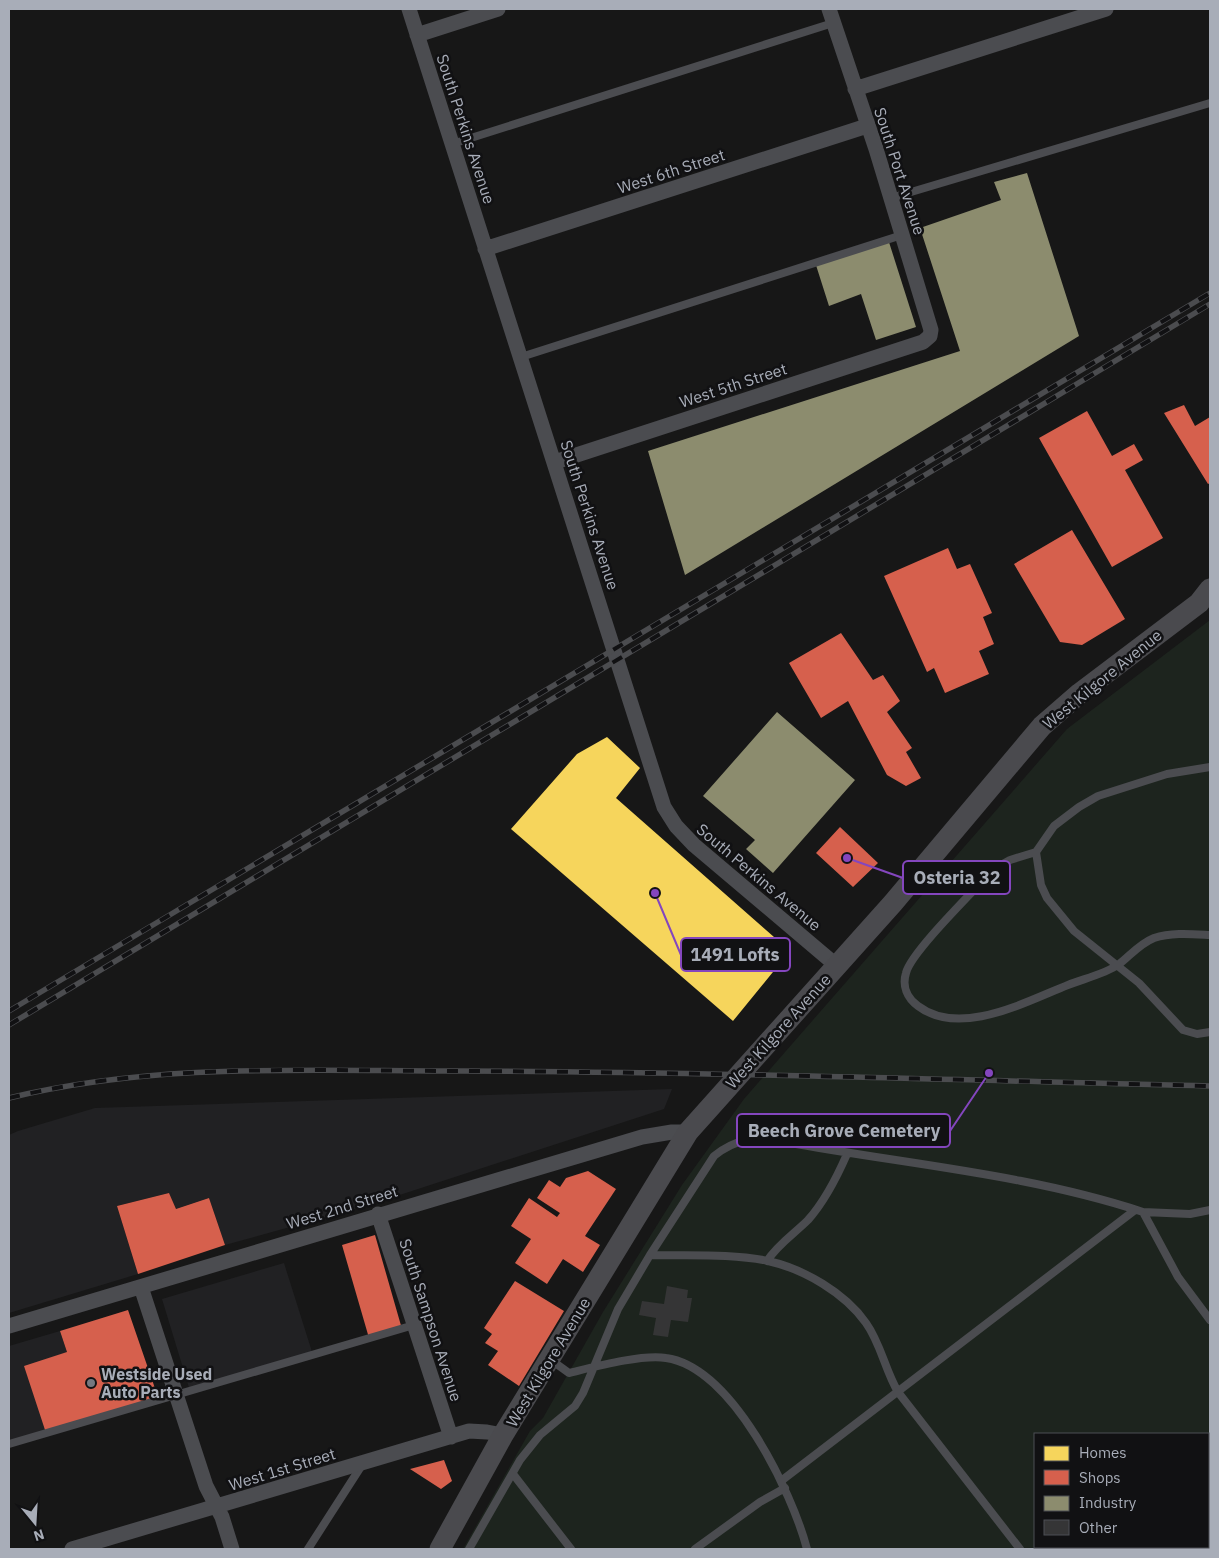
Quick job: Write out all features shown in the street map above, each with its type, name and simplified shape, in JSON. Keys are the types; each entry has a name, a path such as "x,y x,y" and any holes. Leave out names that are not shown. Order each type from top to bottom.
{"main road":[{"name":"West Kilgore Avenue","path":"440,1549 503,1436 688,1132 893,903 1042,726 1080,693 1199,603 1210,589"}],"street":[{"name":"South Perkins Avenue","path":"409,9 664,807 676,826 694,845 837,966"},
{"path":"417,35 498,9"},
{"path":"855,89 1106,9"},
{"name":"South Port Avenue","path":"831,16 891,198 931,330 930,336 923,342"},
{"name":"West 6th Street","path":"486,249 867,126"},
{"name":"West 5th Street","path":"555,462 923,342"},
{"name":"West 2nd Street","path":"9,1326 141,1288 378,1214 642,1137 672,1132 688,1132"},
{"name":"South Sampson Avenue","path":"378,1214 451,1437"},
{"path":"141,1288 206,1486 217,1507 232,1549"},
{"name":"West 1st Street","path":"72,1549 451,1437 478,1431 503,1436"}],"lane":[{"path":"452,144 831,16"},
{"path":"891,198 1210,103"},
{"path":"521,357 902,234"},
{"path":"1210,767 1167,774 1098,796 1079,807 1054,826 1036,852 1010,860 994,870 925,944 906,973 905,984 912,1002 934,1014 962,1018 983,1017 1007,1010 1118,965 1137,947 1154,938 1171,934 1210,935"},
{"path":"1036,852 1041,885 1047,898 1074,931 1139,983 1172,1021 1183,1030 1197,1034 1210,1032"},
{"path":"469,1549 520,1460 540,1435 575,1406 584,1393 618,1309 704,1169 714,1156 728,1145 746,1140 758,1140 1033,1184 1088,1196 1139,1211 1190,1214 1210,1210"},
{"path":"767,1261 776,1248 808,1220 825,1196 846,1154"},
{"path":"1139,1211 1178,1278 1210,1320"},
{"path":"695,1549 783,1485 898,1392 1139,1211"},
{"path":"650,1255 742,1258 767,1261 809,1278 835,1292 856,1310 876,1341 889,1377 898,1392 1020,1549"},
{"path":"9,1444 414,1325"},
{"path":"550,1360 569,1373 593,1367 653,1358 676,1360 692,1367 732,1402 752,1428 783,1485 807,1549"},
{"path":"308,1549 363,1463"},
{"path":"512,1474 571,1549"}],"shaded area":[{"path":"1210,620 1210,1549 463,1549 530,1431 543,1418 603,1312 682,1185 744,1099 1067,729"},
{"path":"672,1089 664,1109 369,1205 225,1245 209,1198 176,1209 169,1193 117,1206 138,1274 9,1313 9,1135 18,1131 95,1108"},
{"path":"284,1263 313,1355 190,1391 162,1299"},
{"path":"60,1331 67,1352 46,1433 9,1444 9,1346"}],"building: Homes":[{"path":"607,737 640,768 616,798 790,951 733,1021 511,829 577,754"}],"building: Shops":[{"path":"1184,405 1195,426 1210,417 1210,483 1208,484 1164,413"},
{"path":"1087,411 1112,456 1134,444 1143,460 1125,470 1163,538 1112,567 1039,438"},
{"path":"1072,530 1125,619 1082,645 1060,642 1014,564"},
{"path":"948,548 957,569 970,564 992,613 983,617 994,644 979,651 989,674 945,693 934,668 927,672 884,576"},
{"path":"841,633 873,680 883,675 900,701 887,712 912,748 906,752 921,778 906,786 887,775 848,701 821,718 789,663"},
{"path":"840,827 878,863 853,887 816,853"},
{"path":"588,1171 616,1189 585,1236 600,1245 583,1272 563,1259 547,1284 515,1263 531,1239 511,1226 529,1198 557,1217 560,1213 537,1198 549,1180 560,1187 566,1178"},
{"path":"169,1193 176,1209 209,1198 225,1245 138,1274 117,1206"},
{"path":"375,1235 402,1329 369,1338 342,1245"},
{"path":"515,1281 564,1311 519,1386 488,1365 498,1351 485,1343 492,1334 484,1328"},
{"name":"Westside Used Auto Parts","path":"128,1310 159,1400 46,1433 24,1366 67,1352 60,1331"},
{"path":"444,1460 452,1481 441,1489 410,1469"}],"building: Industry":[{"path":"1027,173 1079,336 685,575 648,451 960,351 920,228 1001,200 994,182"},
{"path":"888,239 916,327 876,340 861,294 829,306 815,262"},
{"path":"777,712 855,780 773,873 746,849 755,840 703,796"}],"building: Other":[{"path":"667,1286 688,1290 687,1298 692,1298 688,1322 671,1320 668,1337 653,1335 656,1318 639,1315 642,1301 664,1304"}],"railway":[{"path":"9,1011 1210,293"},
{"path":"9,1025 1210,304"},
{"path":"9,1098 121,1079 233,1071 290,1070 648,1073 1210,1086"}],"place":[{"name":"Osteria 32","path":"847,858"},
{"name":"1491 Lofts","path":"655,893"},
{"name":"Beech Grove Cemetery","path":"989,1073"},
{"name":"Westside Used Auto Parts","path":"91,1383"}]}
